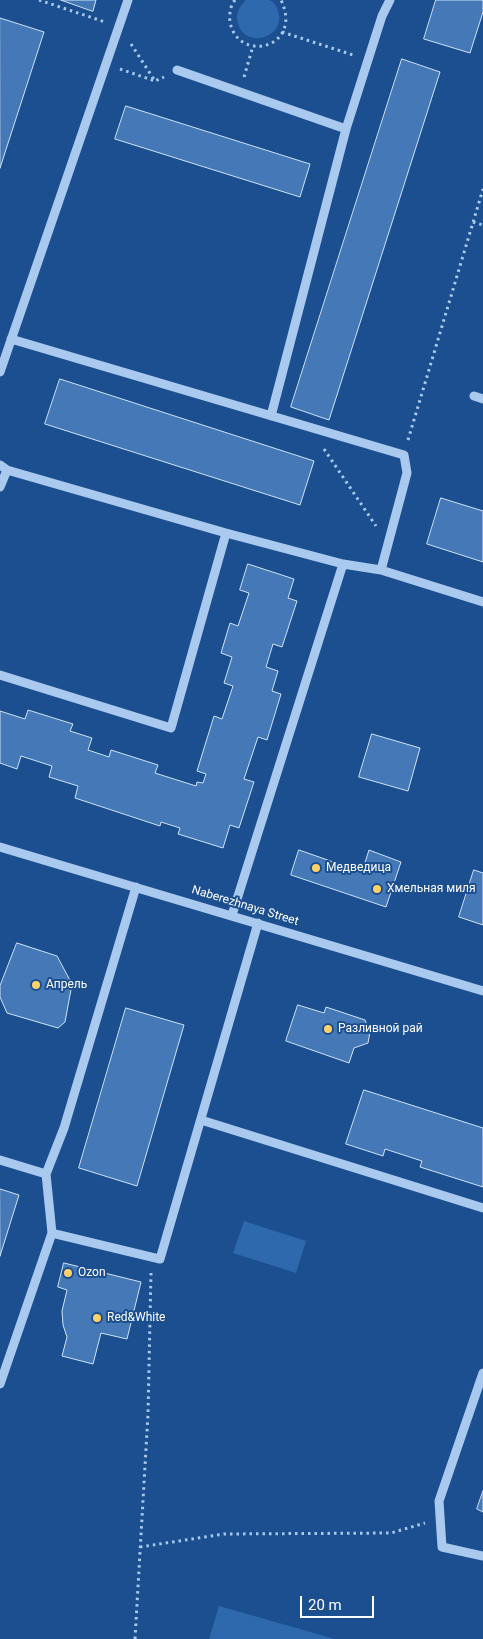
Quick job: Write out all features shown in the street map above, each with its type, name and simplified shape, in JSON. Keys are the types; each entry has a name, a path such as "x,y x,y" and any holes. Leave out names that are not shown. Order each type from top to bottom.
{"street":[{"path":"0,372 128,0"},
{"path":"271,416 346,129 382,16 390,0"},
{"path":"178,70 346,129"},
{"path":"10,339 404,455 407,473 381,570"},
{"path":"474,396 483,399"},
{"path":"0,487 3,468 226,533 343,564 381,570 483,602"},
{"path":"0,675 171,728 226,533"},
{"path":"232,915 343,564"},
{"name":"Naberezhnaya Street","path":"0,847 483,991"},
{"path":"0,1384 52,1233 46,1174 64,1128 136,886"},
{"path":"52,1233 160,1259 258,923"},
{"path":"201,1120 483,1208"},
{"path":"0,1160 46,1174"},
{"path":"483,1373 439,1500 442,1547 483,1556"}],"path":[{"path":"235,0 229,16 232,30 240,41 253,46 267,45 279,38 286,26 287,12 281,0"},
{"path":"282,32 368,60"},
{"path":"239,92 253,46"},
{"path":"106,64 155,81"},
{"path":"404,455 483,189"},
{"path":"473,222 483,225"},
{"path":"309,427 388,543"},
{"path":"135,1639 148,1414 151,1257"},
{"path":"140,1548 224,1534 391,1533 440,1519"}],"shaded area":[{"path":"246,0 269,0 277,8 278,26 265,37 249,37 238,24 237,14"},
{"path":"244,1221 306,1241 296,1273 233,1253"},
{"path":"219,1606 335,1639 209,1639"}],"building":[{"path":"61,0 96,0 93,11"},
{"path":"436,0 483,0 483,12 470,53 424,39"},
{"path":"0,18 44,32 0,168"},
{"path":"402,59 440,72 329,420 291,407"},
{"path":"126,106 310,164 300,197 115,139"},
{"path":"60,379 314,461 300,505 45,424"},
{"path":"441,498 483,511 483,562 427,544"},
{"path":"248,564 294,579 288,598 297,601 282,647 273,644 266,667 278,671 272,691 281,694 267,740 258,737 244,779 254,782 239,828 230,825 223,848 178,834 180,828 161,822 160,826 75,798 78,786 49,777 52,766 21,756 17,769 0,763 0,711 25,719 28,710 73,724 70,731 92,738 88,750 109,757 111,750 158,765 155,773 196,786 197,782 203,783 206,774 197,771 214,716 222,719 233,686 224,683 232,657 221,653 230,623 238,626 249,593 240,590"},
{"path":"372,734 420,748 408,791 359,777"},
{"path":"299,850 362,872 369,850 401,862 386,907 291,875"},
{"path":"474,870 483,873 483,925 459,917"},
{"name":"Апрель","path":"17,943 57,956 72,984 65,1022 58,1028 7,1013 0,997 0,986"},
{"path":"298,1005 324,1013 326,1007 365,1020 370,1032 368,1043 354,1048 349,1063 286,1041"},
{"path":"126,1008 184,1025 137,1186 79,1168"},
{"path":"364,1090 483,1128 483,1187 420,1167 422,1161 385,1149 383,1156 346,1144"},
{"path":"0,1189 19,1195 0,1256"},
{"name":"Red&White","path":"64,1263 141,1282 127,1339 101,1333 93,1364 62,1356 67,1337 63,1325 62,1311 67,1290 58,1287"},
{"path":"483,1491 483,1512 477,1509"}],"place":[{"name":"Медведица","path":"316,868"},
{"name":"Хмельная миля","path":"377,889"},
{"name":"Апрель","path":"36,985"},
{"name":"Разливной рай","path":"328,1029"},
{"name":"Ozon","path":"68,1273"},
{"name":"Red&White","path":"97,1318"}]}
